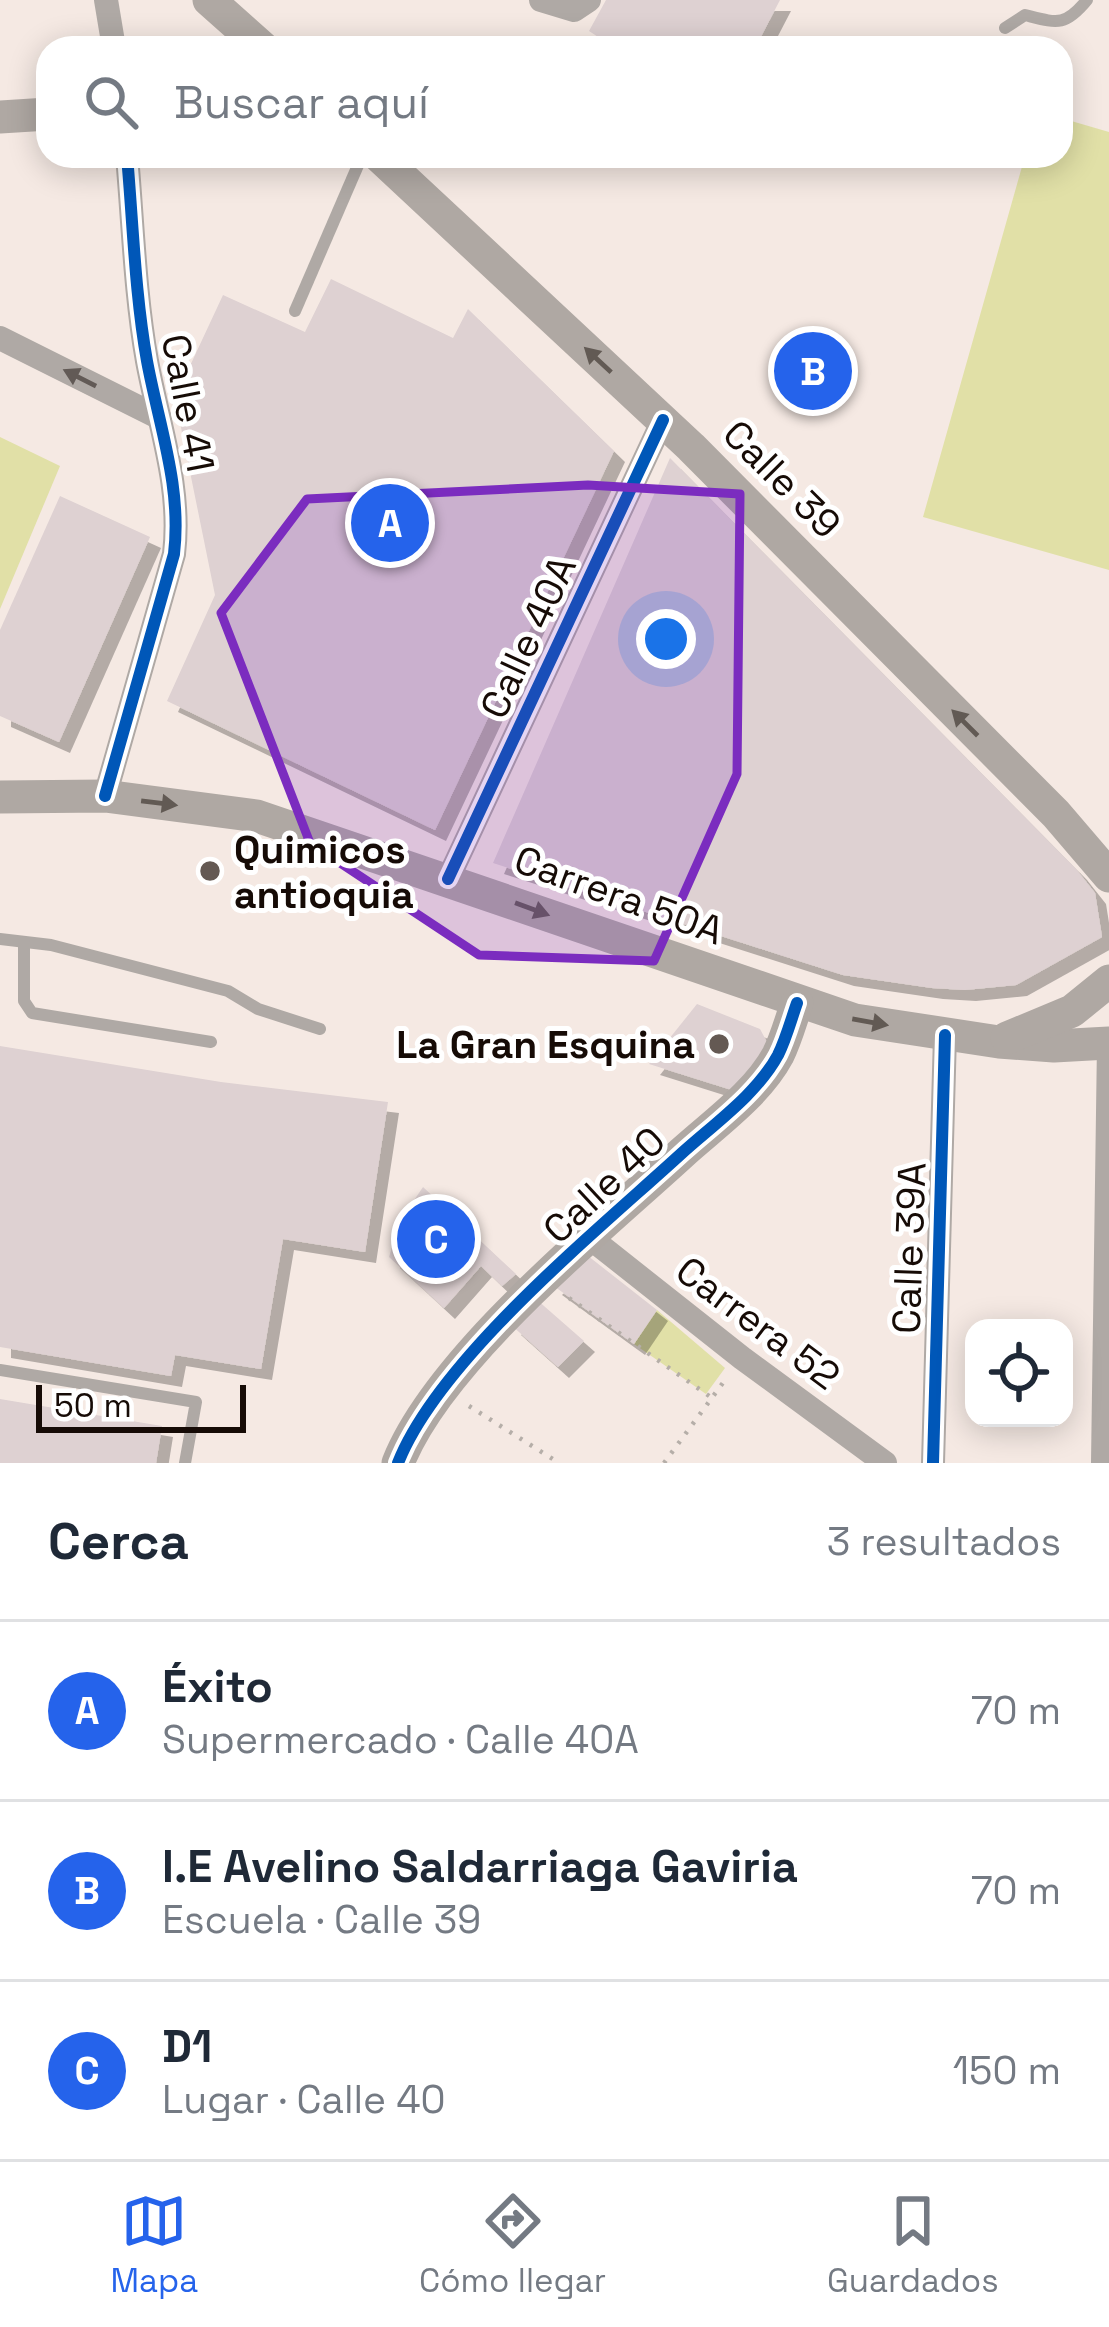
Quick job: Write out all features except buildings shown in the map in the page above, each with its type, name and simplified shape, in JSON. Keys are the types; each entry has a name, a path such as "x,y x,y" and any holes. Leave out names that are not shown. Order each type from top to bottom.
{"main road":[{"path":"209,0 250,36"},
{"path":"0,117 36,115"},
{"name":"Calle 39","path":"393,168 663,420 1108,871"},
{"name":"Carrera 50A","path":"0,797 105,796 257,816 855,1020 999,1042 1109,1043"},
{"path":"999,1042 1072,1011 1109,981"},
{"name":"Calle 40","path":"398,1463 408,1437 473,1353 754,1088 777,1056 797,1003"}],"street":[{"path":"106,0 112,36"},
{"path":"541,0 574,10 589,0"},
{"name":"Calle 41","path":"105,796 174,554 178,522 175,485 142,326 128,168"},
{"path":"0,338 160,418"},
{"name":"Calle 40A","path":"448,879 663,420"},
{"name":"Calle 39A","path":"933,1463 945,1035"},
{"path":"1105,1461 1109,1043"},
{"name":"Carrera 52","path":"590,1238 885,1463"}],"lane":[{"path":"1005,28 1025,15 1059,22 1073,17 1087,0"},
{"path":"295,311 357,168"},
{"path":"0,939 50,945 228,991 258,1009 320,1029"},
{"path":"24,942 24,1001 32,1013 211,1042"},
{"path":"0,1370 196,1402 185,1463"}],"path":[{"path":"545,1281 712,1398"},
{"path":"664,1463 742,1358"},
{"path":"444,1390 559,1463"}],"highlighted area":[{"path":"588,485 740,494 737,774 654,961 479,955 310,843 221,613 307,499"}],"shaded area":[{"path":"1073,122 1109,132 1109,570 923,517 1022,168 1073,168"},
{"path":"0,437 60,466 0,609"},
{"path":"657,1310 725,1368 706,1394 634,1344"}],"cycle path":[{"path":"105,796 174,554 176,529 172,481 143,336 128,168"},
{"path":"448,879 663,420"},
{"path":"398,1463 419,1423 484,1340 566,1258 759,1083 778,1055 797,1003"},
{"path":"933,1463 945,1035"}],"place":[{"name":"I.E Avelino Saldarriaga Gaviria","path":"813,371"},
{"name":"Éxito","path":"390,523"},
{"name":"Quimicos antioquia","path":"210,871"},
{"name":"La Gran Esquina","path":"719,1044"},
{"name":"D1","path":"436,1239"}]}
